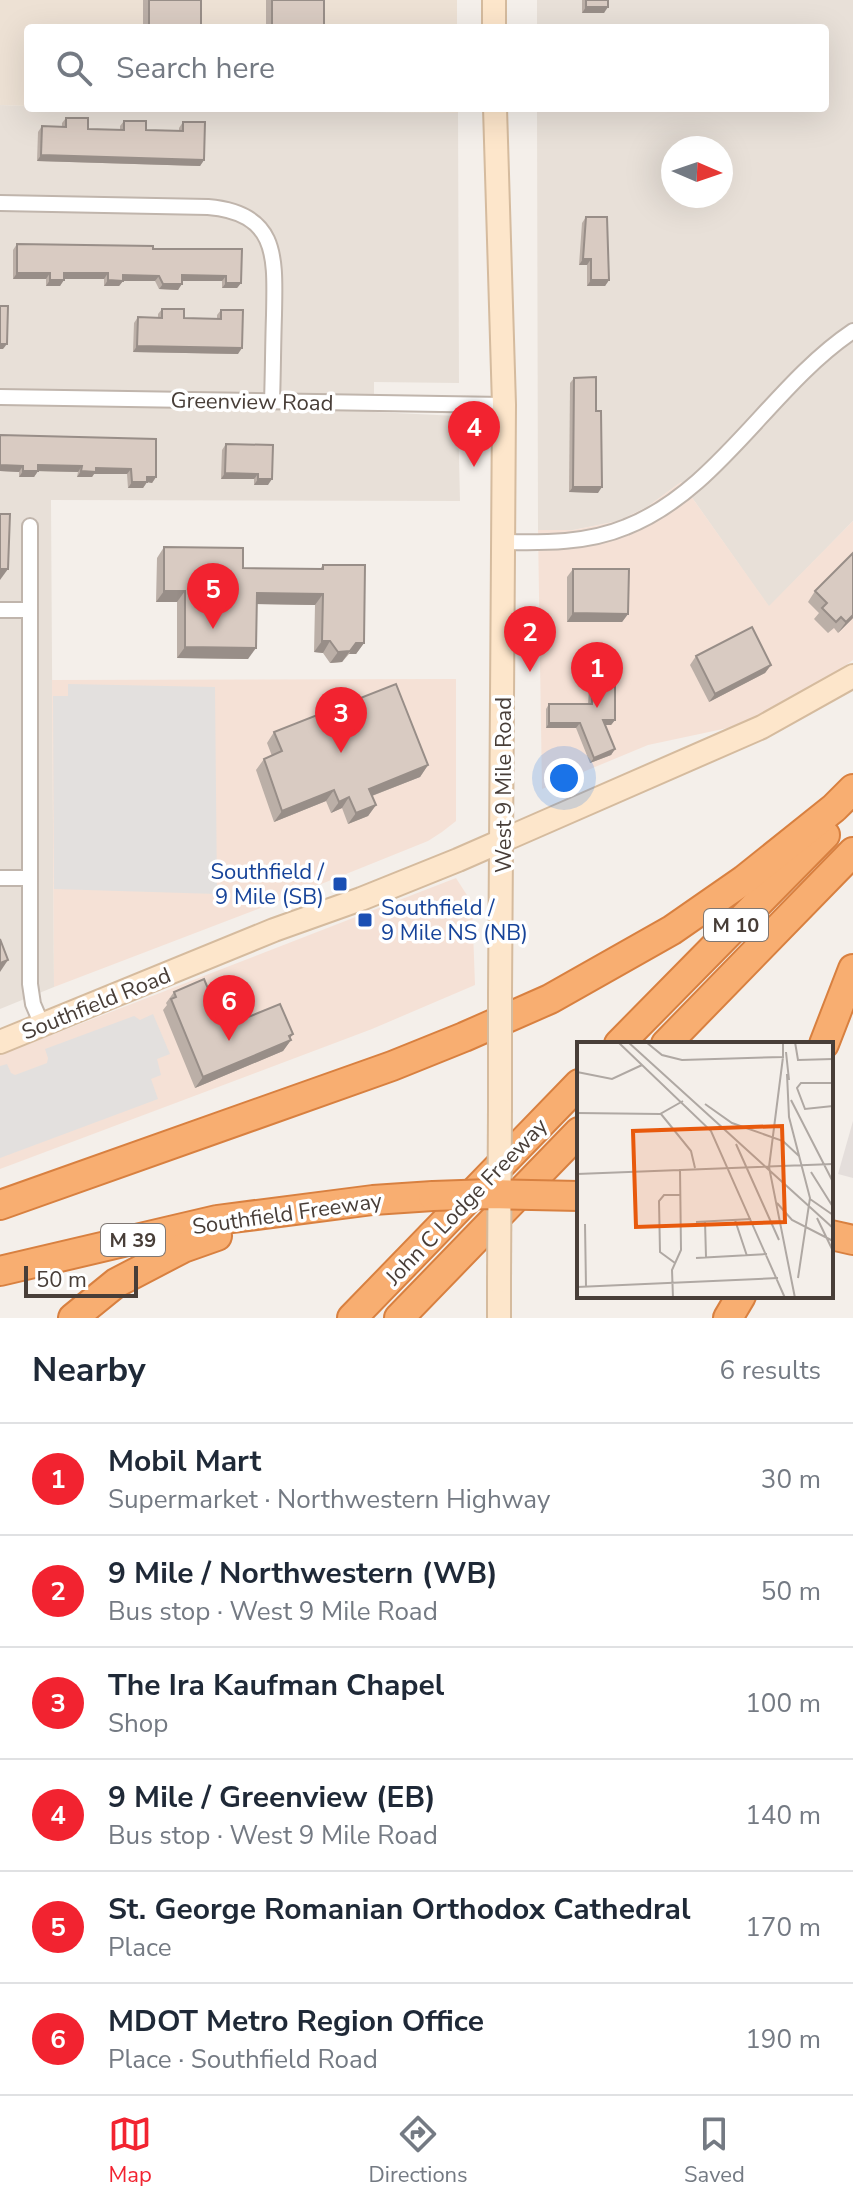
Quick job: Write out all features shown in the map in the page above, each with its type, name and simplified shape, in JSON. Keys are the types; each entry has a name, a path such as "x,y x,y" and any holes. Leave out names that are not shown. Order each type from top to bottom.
{"highway":[{"path":"0,1205 392,1066 550,999 625,958 744,880 834,808 853,789"},
{"name":"M 10","path":"621,1042 853,806"},
{"name":"M 10","path":"668,1042 853,852"},
{"path":"825,1042 853,969"},
{"name":"John C Lodge Freeway","path":"352,1318 577,1086"},
{"name":"John C Lodge Freeway","path":"399,1318 577,1134"},
{"name":"Southfield Freeway","path":"0,1271 217,1220 373,1200 490,1194 577,1196"},
{"path":"73,1318 116,1283 183,1248 266,1215"},
{"path":"833,1235 853,1240"},
{"path":"728,1318 740,1298"}],"main road":[{"path":"494,0 494,24"},
{"name":"West 9 Mile Road","path":"495,112 504,405 499,1318"},
{"name":"Southfield Road","path":"0,1042 274,930 375,894 762,727 853,676"}],"street":[{"path":"0,203 208,207 233,211 252,220 268,238 275,264 272,402"},
{"path":"504,542 536,543 605,534 657,511 692,484 826,350 853,331"},
{"name":"Greenview Road","path":"0,397 504,405"},
{"path":"30,526 31,997 42,1025"},
{"path":"0,610 30,610"},
{"path":"0,878 30,878"}],"shaded area":[{"path":"0,0 457,0 457,24 24,24 24,106 0,105"},
{"path":"537,0 853,0 853,521 769,607 681,482 647,507 618,521 573,530 538,530 537,112 829,112 829,24 537,24"},
{"path":"0,105 24,106 24,112 458,113 459,383 374,382 374,412 458,416 460,501 51,500 54,987 0,1009"},
{"path":"374,112 458,112 458,113"},
{"path":"681,482 769,606 853,521 853,660 825,680 737,726 648,745 542,789 538,530 573,530 618,521 647,507"},
{"path":"456,679 456,821 442,832 428,841 279,901 54,987 52,680"},
{"path":"68,684 215,687 217,894 54,889 53,696 68,696"},
{"path":"456,878 472,903 475,985 372,1029 0,1169 0,1055"},
{"path":"153,1014 170,1054 157,1059 161,1075 151,1079 158,1099 0,1158 0,1066 7,1064 15,1075 47,1063 45,1049 134,1016 140,1020"},
{"path":"853,1121 853,1178 838,1174"}],"building":[{"path":"149,0 201,0 201,24 149,24"},
{"path":"272,0 324,0 324,24 272,24"},
{"path":"586,0 608,0 608,7 586,7"},
{"path":"66,118 88,118 88,129 124,130 124,121 146,121 146,130 183,131 183,122 205,122 204,160 41,155 42,126 66,127"},
{"path":"586,217 607,217 609,280 591,280 591,259 583,259"},
{"path":"17,244 242,249 241,283 226,283 226,276 182,275 182,284 163,284 159,276 123,275 123,281 108,280 108,273 64,273 64,280 50,280 50,273 17,273"},
{"path":"0,306 8,306 7,344 0,344"},
{"path":"162,309 184,309 184,318 221,319 221,310 243,310 242,348 137,346 138,317 162,318"},
{"path":"596,377 596,411 601,411 602,487 573,487 574,378"},
{"path":"0,435 156,439 156,477 147,477 147,482 132,482 131,469 96,468 96,472 81,471 82,466 38,465 38,471 23,471 23,466 0,465"},
{"path":"226,444 273,445 272,479 258,479 258,474 225,473"},
{"path":"0,514 10,514 8,569 0,569"},
{"path":"164,547 243,548 243,568 323,569 323,565 365,565 364,643 356,643 350,651 338,652 330,641 322,641 323,594 257,593 256,648 185,647 185,591 164,591"},
{"path":"853,553 853,615 846,622 841,617 836,622 822,608 827,603 815,591"},
{"path":"573,569 629,569 628,614 573,613"},
{"path":"752,627 771,665 715,694 696,656"},
{"path":"396,684 428,765 369,789 376,805 356,813 349,797 339,802 334,790 282,811 264,759 282,751 274,732"},
{"path":"592,685 615,685 615,720 603,720 615,749 594,758 580,723 549,723 549,704 592,704"},
{"path":"0,939 8,960 0,963"},
{"path":"204,979 224,1027 280,1004 293,1034 289,1036 291,1040 203,1077 171,999 176,997 174,992"}],"place":[{"name":"9 Mile / Greenview (EB)","path":"474,467"},
{"name":"St. George Romanian Orthodox Cathedral","path":"213,629"},
{"name":"9 Mile / Northwestern (WB)","path":"530,672"},
{"name":"Mobil Mart","path":"597,708"},
{"name":"The Ira Kaufman Chapel","path":"341,753"},
{"name":"Southfield / 9 Mile (SB)","path":"340,884"},
{"name":"Southfield / 9 Mile NS (NB)","path":"365,920"},
{"name":"MDOT Metro Region Office","path":"229,1041"}]}
